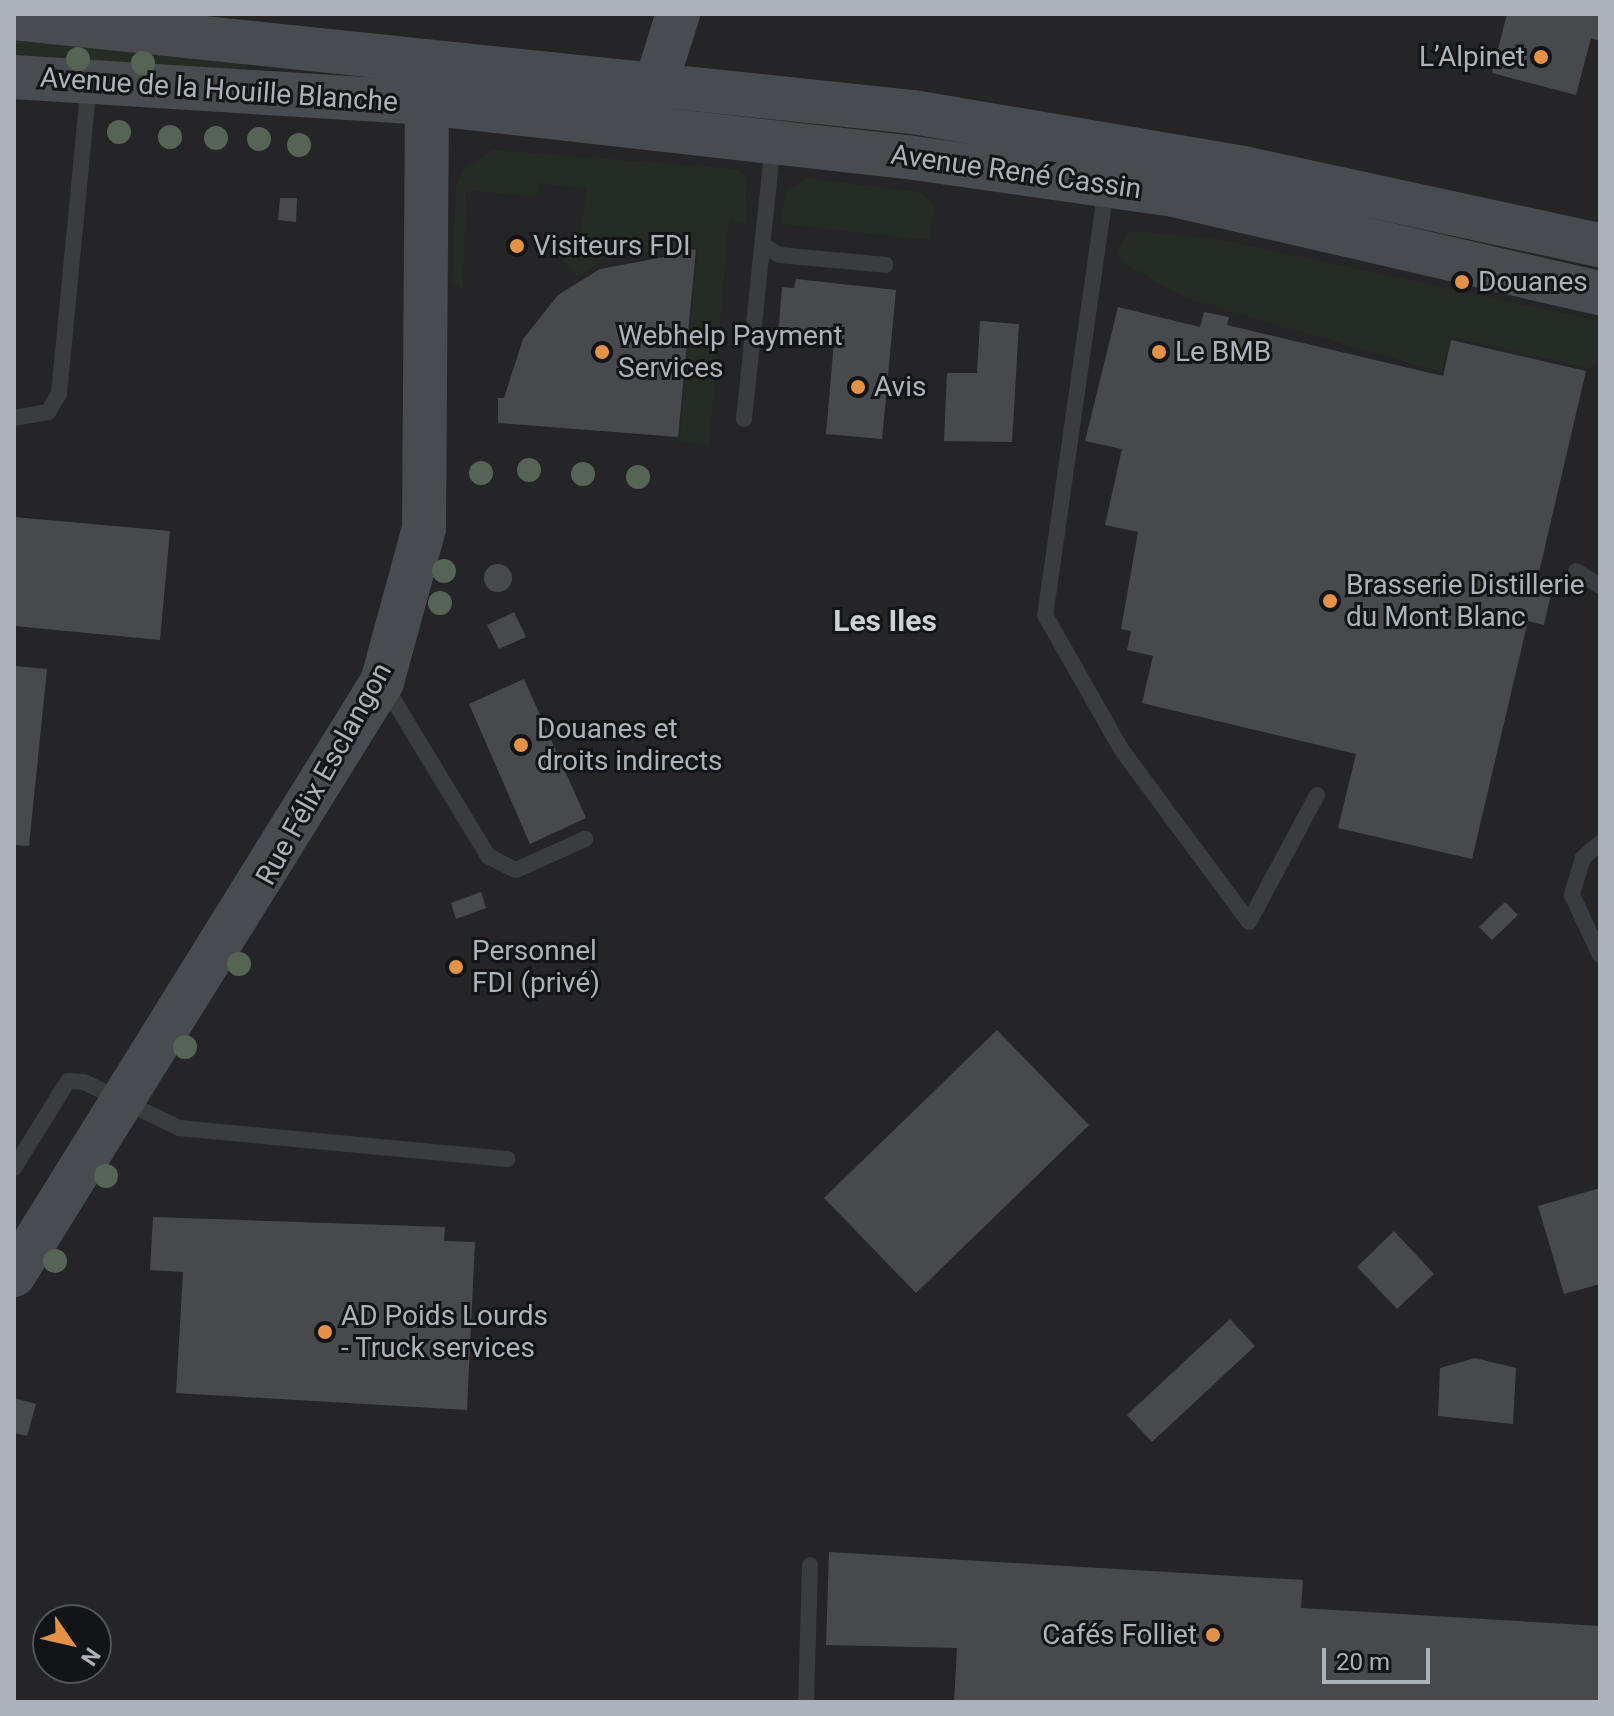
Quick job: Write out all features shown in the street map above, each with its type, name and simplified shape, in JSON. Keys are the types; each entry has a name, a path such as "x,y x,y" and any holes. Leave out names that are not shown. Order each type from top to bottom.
{"main road":[{"path":"645,123 655,81 678,14"},
{"name":"Avenue de la Houille Blanche","path":"14,18 426,83"},
{"name":"Avenue de la Houille Blanche","path":"14,77 89,83 426,83"},
{"name":"Avenue René Cassin","path":"426,83 655,81 913,112 1600,293"},
{"name":"Avenue René Cassin","path":"426,83 645,123 774,139 1109,166 1600,245"},
{"name":"Rue Félix Esclangon","path":"14,1275 124,1105 382,682 424,528 426,83"}],"lane":[{"path":"14,418 48,412 59,394 89,83"},
{"path":"744,419 774,139"},
{"path":"1109,166 1045,615 1121,749 1249,922 1317,795"},
{"path":"763,245 779,255 886,265"},
{"path":"1576,571 1600,586"},
{"path":"382,682 488,856 516,870 585,839"},
{"path":"1600,843 1583,858 1572,895 1600,955"},
{"path":"14,1168 68,1081 84,1082 124,1105 179,1128 508,1159"},
{"path":"806,1702 810,1565"}],"shaded area":[{"path":"14,14 1600,14 1600,1702 14,1702"},
{"path":"14,23 248,55 246,83 14,68"},
{"path":"493,150 737,169 745,176 747,224 729,219 709,445 679,442 698,248 622,254 577,276 557,255 581,236 586,189 538,183 535,197 466,190 463,290 452,282 456,186 464,170"},
{"path":"807,178 920,192 935,206 929,240 780,224 787,190"},
{"path":"1131,231 1213,238 1600,321 1600,355 1590,368 1451,337 1441,372 1185,298 1121,261 1117,249"}],"building":[{"name":"L’Alpinet","path":"1507,14 1600,14 1600,41 1591,38 1576,95 1492,73"},
{"path":"280,198 297,198 296,222 278,220"},
{"name":"Webhelp Payment Services","path":"676,247 696,250 678,437 498,423 498,398 504,398 523,339 558,295 600,269 675,255"},
{"name":"Avis","path":"796,279 896,290 882,439 826,434 834,341 778,335 782,287 794,288"},
{"name":"Brasserie Distillerie du Mont Blanc","path":"1118,307 1200,327 1204,312 1229,317 1227,325 1443,376 1451,340 1586,371 1537,581 1553,585 1544,625 1528,621 1472,859 1338,828 1356,754 1142,703 1153,656 1127,650 1131,631 1121,629 1138,532 1105,525 1122,449 1085,441"},
{"path":"980,321 1019,324 1012,442 944,441 947,373 977,373"},
{"path":"14,517 170,531 160,640 14,626"},
{"path":"498,564 508,568 512,578 508,588 498,592 488,588 484,578 488,568"},
{"path":"514,612 526,637 499,649 487,625"},
{"path":"14,666 47,669 29,846 14,845"},
{"name":"Douanes et droits indirects","path":"524,679 586,818 530,844 469,704"},
{"path":"481,892 486,908 456,919 451,903"},
{"path":"1505,902 1518,915 1492,940 1479,927"},
{"path":"997,1030 1089,1125 916,1293 824,1198"},
{"path":"1600,1188 1600,1284 1564,1294 1538,1206"},
{"name":"AD Poids Lourds - Truck services","path":"153,1217 445,1227 444,1241 475,1242 467,1410 176,1393 183,1272 150,1270"},
{"path":"1394,1231 1434,1274 1397,1309 1357,1267"},
{"path":"1230,1319 1255,1346 1152,1442 1127,1415"},
{"path":"1475,1358 1516,1368 1513,1424 1438,1416 1440,1368"},
{"path":"14,1398 36,1404 27,1436 14,1433"},
{"name":"Cafés Folliet","path":"829,1552 1303,1580 1301,1608 1600,1626 1600,1702 954,1702 957,1648 826,1645"}],"place":[{"name":"L’Alpinet","path":"1541,57"},
{"name":"Visiteurs FDI","path":"517,246"},
{"name":"Douanes","path":"1462,282"},
{"name":"Webhelp Payment Services","path":"602,352"},
{"name":"Le BMB","path":"1159,352"},
{"name":"Avis","path":"858,387"},
{"name":"Brasserie Distillerie du Mont Blanc","path":"1330,601"},
{"name":"Douanes et droits indirects","path":"521,745"},
{"name":"Personnel FDI (privé)","path":"456,967"},
{"name":"AD Poids Lourds - Truck services","path":"325,1332"},
{"name":"Cafés Folliet","path":"1213,1635"}],"district":[{"name":"Les Iles","path":"885,621"}]}
